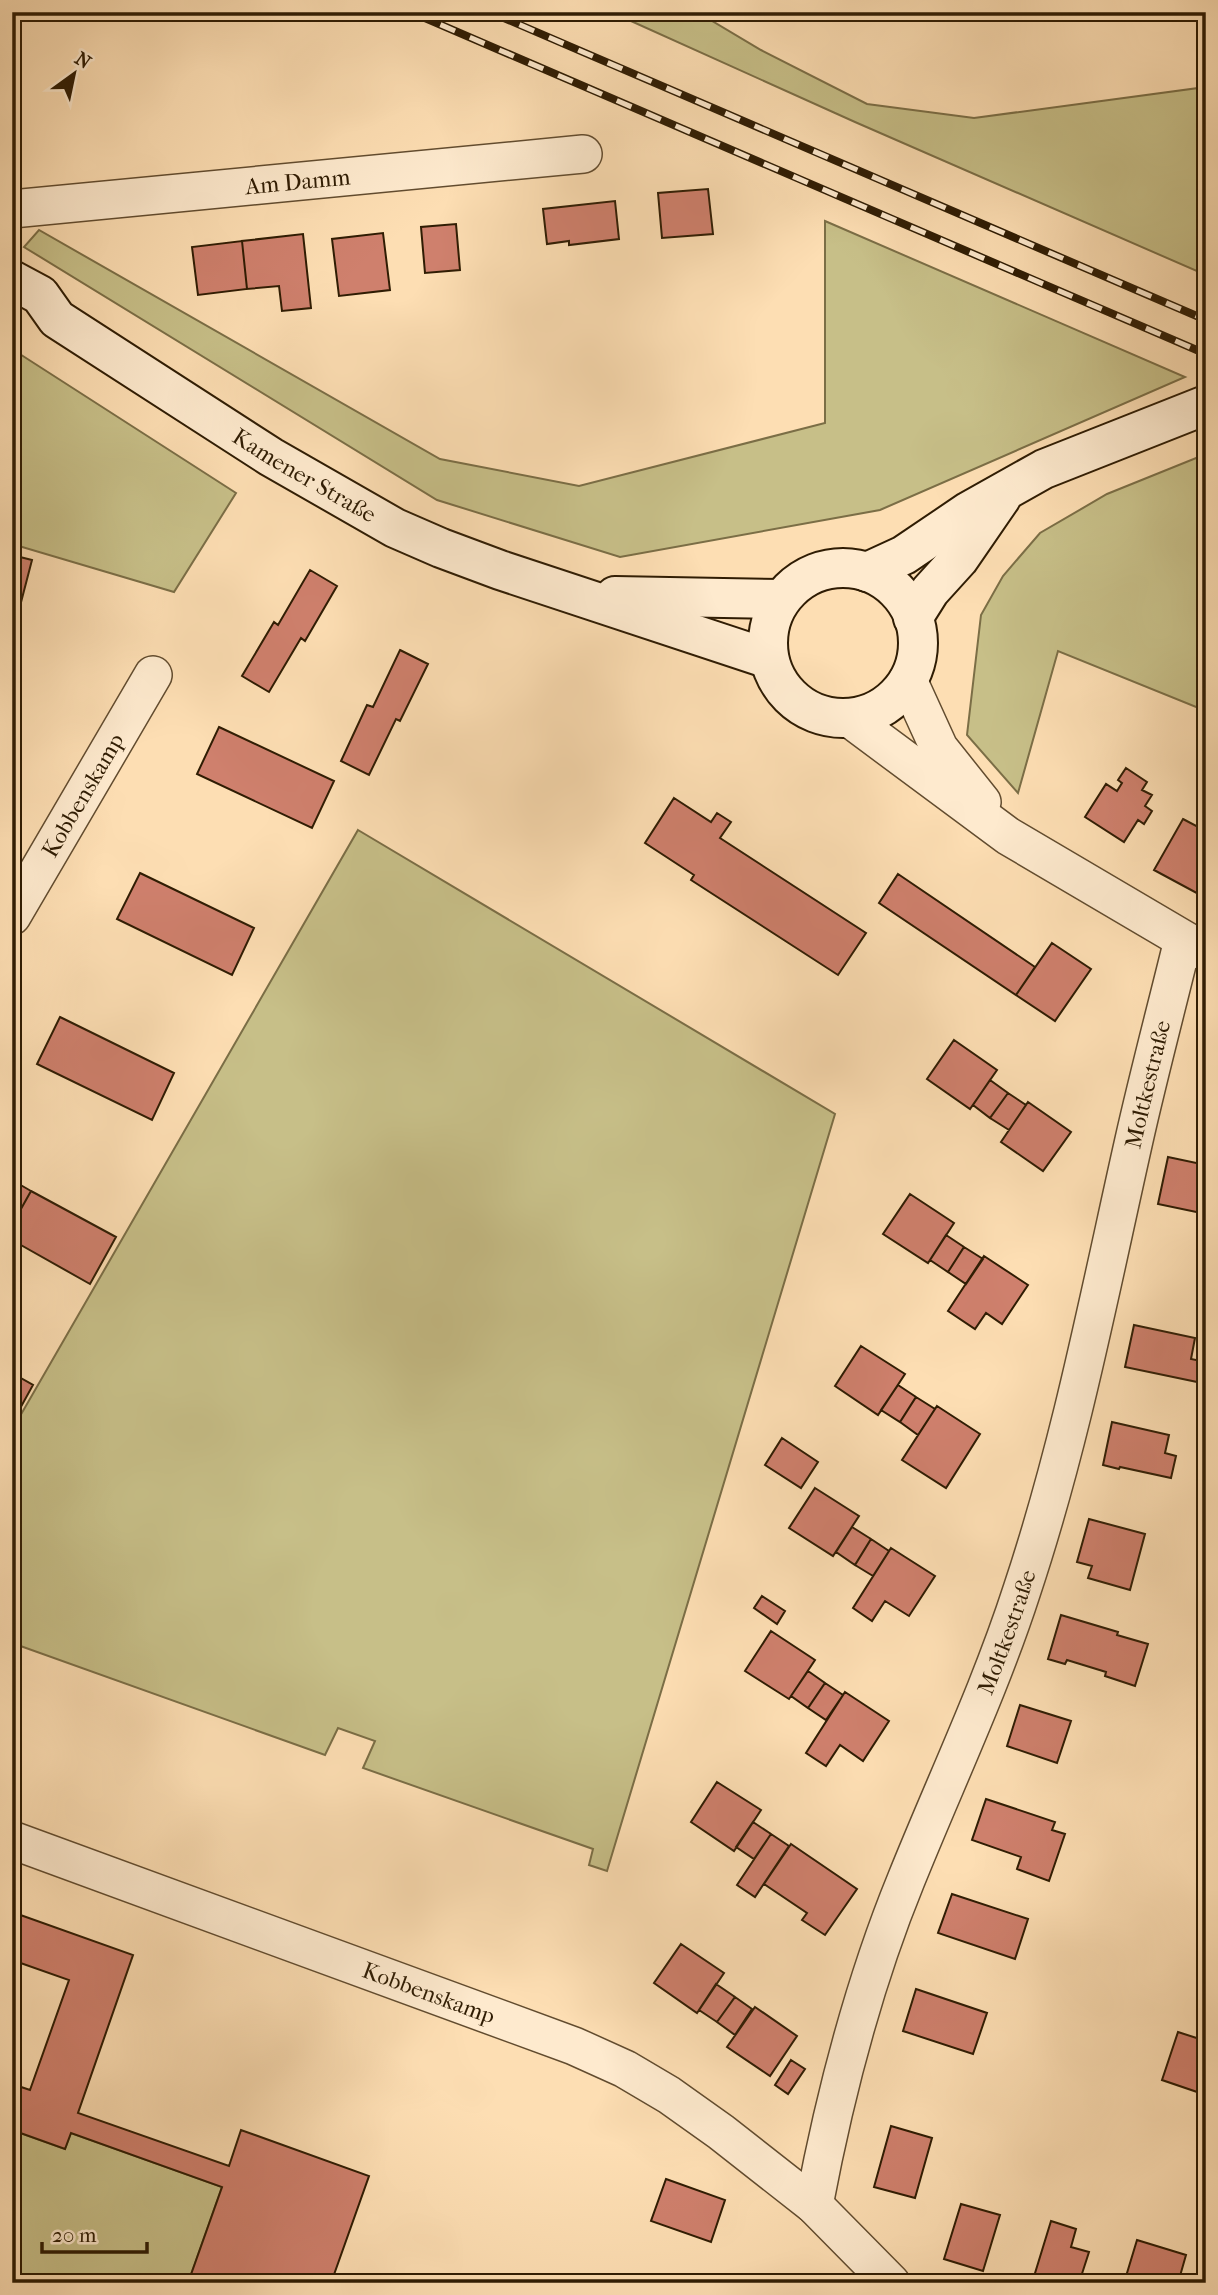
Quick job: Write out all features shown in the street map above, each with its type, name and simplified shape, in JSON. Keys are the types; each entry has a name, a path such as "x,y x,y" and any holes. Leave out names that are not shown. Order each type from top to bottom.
{"main road":[{"name":"Kamener Straße","path":"12,280 40,295 58,319 271,457 395,528 441,548 571,594 769,659"},
{"name":"Kamener Straße","path":"12,309 29,318 58,319"},
{"path":"867,572 904,555 935,533 1044,469 1206,405"},
{"path":"913,618 1009,488"},
{"path":"835,568 867,572 890,585 908,606 918,643 914,668 897,695 867,714 834,718 804,708 782,687 769,659 769,628 781,599 805,578 820,572 835,568"},
{"name":"Kamener Straße","path":"571,594 781,599"}],"street":[{"name":"Am Damm","path":"12,209 583,154"},
{"name":"Kobbenskamp","path":"12,916 153,675"},
{"path":"908,680 939,748 1008,836"},
{"path":"849,718 1008,836 1195,946"},
{"name":"Moltkestraße","path":"814,2205 850,2040 905,1882 967,1737 1021,1595 1042,1528 1064,1451 1135,1136 1195,946"},
{"name":"Kobbenskamp","path":"12,1840 274,1935 587,2052 625,2069 669,2095 721,2132 814,2205"},
{"path":"814,2205 891,2283"}],"shaded area":[{"path":"611,12 697,12 761,50 867,104 974,118 1206,87 1206,275 855,122"},
{"path":"825,221 1185,377 880,510 620,557 437,500 24,247 39,230 440,459 579,486 825,423"},
{"path":"12,349 236,493 174,592 12,544"},
{"path":"1206,454 1206,711 1058,651 1018,793 967,735 981,615 1003,576 1040,533 1107,494"},
{"path":"358,830 835,1114 607,1871 589,1865 593,1849 363,1768 375,1741 338,1728 325,1755 12,1643 12,1430"},
{"path":"12,2130 65,2149 71,2133 222,2187 188,2283 12,2283"}],"building":[{"path":"708,189 713,234 662,238 658,193"},
{"path":"615,201 619,239 569,245 569,241 547,244 543,209"},
{"path":"456,224 460,270 425,273 421,227"},
{"path":"383,233 390,290 339,296 332,239"},
{"path":"303,234 311,308 282,311 279,286 247,289 242,241"},
{"path":"242,241 247,289 198,295 192,247"},
{"path":"12,555 32,560 12,637"},
{"path":"310,570 337,586 305,641 301,638 269,692 242,676 274,622 278,625"},
{"path":"400,650 428,664 400,721 396,719 369,775 341,761 367,705 373,707"},
{"path":"219,727 334,781 312,828 197,774"},
{"path":"1126,768 1147,782 1142,790 1152,795 1145,806 1152,811 1144,824 1138,820 1124,842 1085,817 1106,784 1117,791 1122,783 1118,780"},
{"path":"674,798 711,822 717,813 731,822 720,838 866,933 838,975 691,880 694,875 645,843"},
{"path":"1183,819 1206,831 1206,898 1154,870"},
{"path":"140,873 254,928 232,975 117,919"},
{"path":"898,874 1035,967 1016,995 879,903"},
{"path":"1052,943 1091,969 1055,1021 1016,995"},
{"path":"60,1017 174,1073 152,1120 37,1064"},
{"path":"954,1040 997,1070 970,1109 927,1079"},
{"path":"990,1080 1008,1093 990,1118 973,1105"},
{"path":"1008,1093 1026,1105 1009,1130 990,1118"},
{"path":"1028,1102 1071,1132 1043,1171 1001,1142"},
{"path":"1168,1157 1206,1165 1206,1214 1158,1204"},
{"path":"12,1180 31,1191 12,1225"},
{"path":"31,1191 116,1237 90,1284 12,1240 12,1225"},
{"path":"910,1194 954,1223 928,1263 883,1234"},
{"path":"946,1235 964,1247 948,1272 930,1260"},
{"path":"964,1247 983,1259 966,1284 948,1272"},
{"path":"984,1256 1028,1285 1002,1324 986,1313 975,1329 948,1311"},
{"path":"1134,1325 1195,1338 1191,1359 1206,1362 1202,1383 1125,1367"},
{"path":"861,1346 905,1374 878,1415 835,1386"},
{"path":"12,1373 33,1385 12,1423"},
{"path":"898,1385 916,1397 900,1422 881,1410"},
{"path":"916,1397 935,1409 918,1435 900,1422"},
{"path":"937,1406 980,1434 946,1488 902,1460"},
{"path":"1112,1422 1169,1435 1165,1453 1176,1456 1171,1478 1103,1465"},
{"path":"782,1438 818,1462 801,1488 765,1465"},
{"path":"815,1488 859,1516 833,1556 789,1528"},
{"path":"1089,1519 1145,1534 1130,1590 1088,1578 1092,1566 1077,1562"},
{"path":"852,1527 871,1539 855,1565 836,1552"},
{"path":"871,1539 889,1551 873,1576 855,1565"},
{"path":"891,1548 935,1576 909,1616 885,1601 872,1621 853,1608"},
{"path":"762,1596 785,1611 777,1624 754,1608"},
{"path":"1061,1615 1148,1644 1135,1686 1105,1676 1106,1672 1067,1660 1065,1664 1048,1659"},
{"path":"771,1631 815,1660 789,1699 745,1671"},
{"path":"808,1671 825,1683 808,1708 791,1696"},
{"path":"825,1683 843,1695 826,1720 808,1708"},
{"path":"845,1692 889,1721 863,1761 840,1745 826,1766 806,1753"},
{"path":"1020,1705 1071,1721 1057,1763 1007,1746"},
{"path":"717,1782 761,1810 734,1851 691,1822"},
{"path":"986,1799 1055,1822 1052,1830 1065,1834 1049,1881 1017,1869 1021,1857 972,1840"},
{"path":"753,1822 771,1834 754,1859 736,1847"},
{"path":"771,1834 789,1846 755,1897 737,1885"},
{"path":"791,1844 857,1889 825,1935 802,1920 807,1913 764,1884"},
{"path":"952,1894 1028,1919 1015,1959 938,1933"},
{"path":"12,1912 133,1955 78,2113 229,2166 241,2130 369,2176 331,2283 188,2283 222,2187 71,2133 65,2149 12,2130 12,2084 30,2090 69,1980 12,1960"},
{"path":"681,1944 724,1973 697,2013 654,1983"},
{"path":"716,1984 735,1997 717,2022 699,2010"},
{"path":"916,1989 987,2013 973,2054 903,2031"},
{"path":"735,1997 752,2009 735,2035 717,2022"},
{"path":"755,2007 797,2036 770,2076 727,2047"},
{"path":"1178,2032 1206,2041 1206,2095 1162,2080"},
{"path":"791,2060 805,2069 788,2094 775,2085"},
{"path":"891,2126 932,2138 915,2198 874,2187"},
{"path":"666,2179 725,2200 711,2242 651,2221"},
{"path":"961,2204 1000,2215 983,2271 944,2259"},
{"path":"1051,2221 1076,2229 1071,2247 1089,2252 1079,2283 1032,2283"},
{"path":"1137,2240 1186,2255 1178,2283 1124,2283"}],"railway":[{"path":"411,12 1206,354"},
{"path":"490,12 1206,320"}]}
